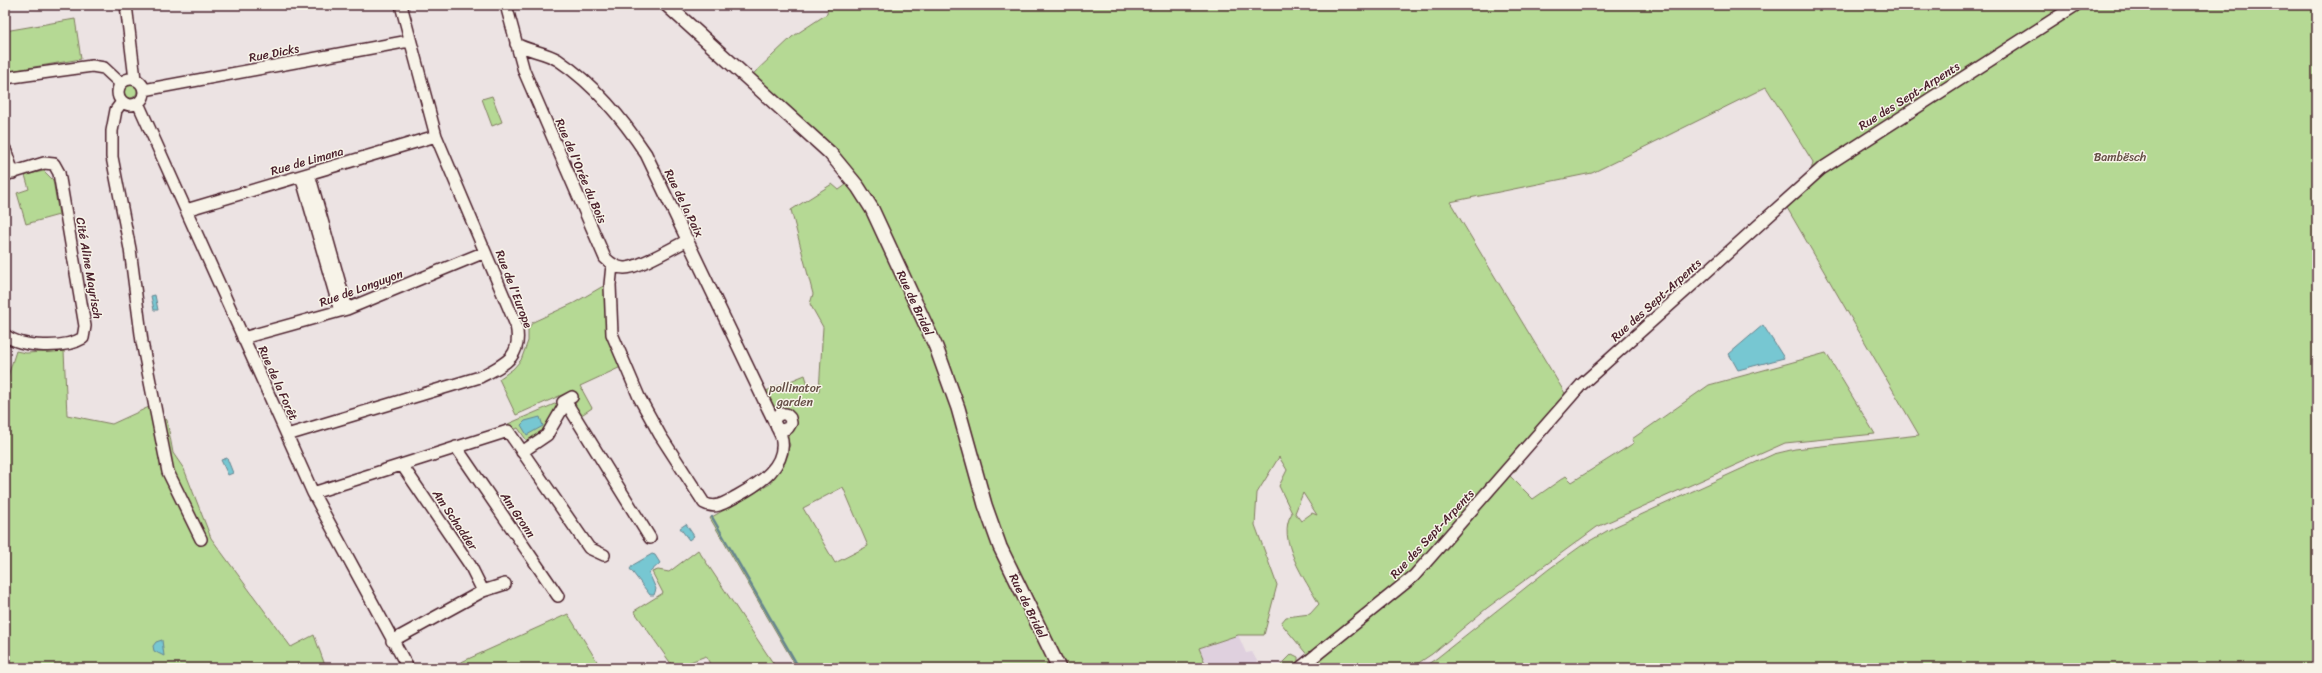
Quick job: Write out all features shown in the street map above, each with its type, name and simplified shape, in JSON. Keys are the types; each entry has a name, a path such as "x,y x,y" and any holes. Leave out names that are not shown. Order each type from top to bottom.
{"main road":[{"name":"Rue de Bridel","path":"667,5 830,153 858,187 872,209 936,347 958,408 985,505 1000,547 1058,668"}],"street":[{"path":"126,5 135,79"},
{"name":"Rue de l'Europe","path":"287,435 439,390 480,376 508,362 513,355 519,337 516,325 436,136 409,41 401,5"},
{"name":"Rue de l'Orée du Bois","path":"506,5 524,71 597,242 605,258 612,265"},
{"name":"Rue des Sept-Arpents","path":"1300,668 1414,576 1581,385 1821,169 2076,5"},
{"name":"Rue Dicks","path":"144,90 409,41"},
{"name":"Rue de la Paix","path":"516,44 539,51 558,60 611,106 646,154 776,425 783,445 774,468 766,479 719,506 711,507 704,502 660,434 639,397 612,334 610,285 612,265"},
{"path":"5,78 92,66 104,68 120,84"},
{"path":"127,79 135,79 141,83 144,90 143,98 138,103 130,105 122,102 118,96 120,84 127,79"},
{"path":"122,102 116,110 114,117 112,157 130,249 142,342 168,472 201,539"},
{"name":"Rue de la Forêt","path":"138,103 313,493 408,668"},
{"name":"Rue de Limana","path":"186,210 436,136"},
{"name":"Cité Aline Mayrisch","path":"5,150 9,174 44,163 54,164 60,173 86,332 83,338 73,343 27,344 14,342 5,335"},
{"path":"305,175 344,310"},
{"path":"612,265 624,268 635,266 688,240"},
{"name":"Rue de Longuyon","path":"243,338 344,310 485,252"},
{"path":"522,452 547,435 568,400 650,538"},
{"path":"313,493 508,430 589,548 604,555"},
{"name":"Am Gronn","path":"456,447 558,596"},
{"name":"Am Schadder","path":"402,465 470,565 483,591"},
{"path":"392,640 483,591 506,584"}],"shaded area":[{"path":"1238,635 1246,653 1252,652 1261,668 1157,668 1204,646"}],"green space":[{"path":"828,5 2317,5 2317,668 1422,668 1437,658 1549,569 1581,546 1612,528 1774,454 1795,449 1919,435 1786,206 1582,390 1584,392 1571,403 1552,427 1551,426 1517,464 1519,466 1514,473 1511,471 1508,474 1533,499 1566,476 1572,482 1634,443 1632,439 1709,385 1826,353 1875,434 1785,443 1597,527 1487,608 1432,654 1411,668 1278,668 1292,654 1298,657 1298,665 1309,657 1281,623 1286,617 1310,614 1319,604 1300,572 1290,547 1287,535 1288,523 1292,513 1279,486 1287,470 1279,457 1257,493 1255,525 1277,585 1264,635 1238,635 1199,648 1205,663 1205,668 797,668 710,518 770,484 790,445 785,435 790,432 794,415 786,408 775,408 766,391 805,375 810,391 819,391 823,327 810,304 813,294 791,210 832,184 839,190 858,176 835,150 752,75 792,37 827,14","holes":["1766,87 1813,162 1811,171 1566,395 1450,202 1592,173","843,487 868,546 835,563 803,508","1303,493 1317,515 1312,513 1301,521 1295,513"]},
{"path":"75,19 81,59 5,72 5,31"},
{"path":"127,84 133,84 137,88 137,94 133,98 127,98 123,94 123,88"},
{"path":"492,96 502,122 492,126 482,99"},
{"path":"44,171 53,180 59,215 26,224 17,193 29,189 25,175"},
{"path":"605,285 606,335 621,367 580,386 592,408 580,416 574,406 578,399 573,390 516,415 499,379 513,369 521,360 528,341 528,329 533,322 574,303"},
{"path":"16,351 26,353 64,351 67,415 112,424 149,407 167,420 173,453 184,469 211,538 291,647 314,635 326,668 5,668 5,385"},
{"path":"557,403 559,407 544,432 524,446 522,444 527,441 518,428 512,431 508,424"},
{"path":"698,550 775,666 712,668 706,656 674,668 634,611 663,593 652,572 658,570 669,572"},
{"path":"568,614 601,668 448,668"}],"water":[{"path":"155,295 158,310 154,310 151,296"},
{"path":"1763,325 1784,358 1738,370 1729,354"},
{"path":"540,417 543,426 527,435 521,425 525,421"},
{"path":"227,458 233,473 228,475 221,460"},
{"path":"686,524 694,536 689,540 680,528"},
{"path":"652,554 655,555 660,563 649,573 656,589 654,595 650,595 630,569 633,565"},
{"path":"162,640 164,656 154,651 153,646 156,642"}],"waterway":[{"path":"712,517 799,668"}],"park label":[{"name":"Bambësch","path":"2120,157"},
{"name":"pollinator garden","path":"795,395"}]}
